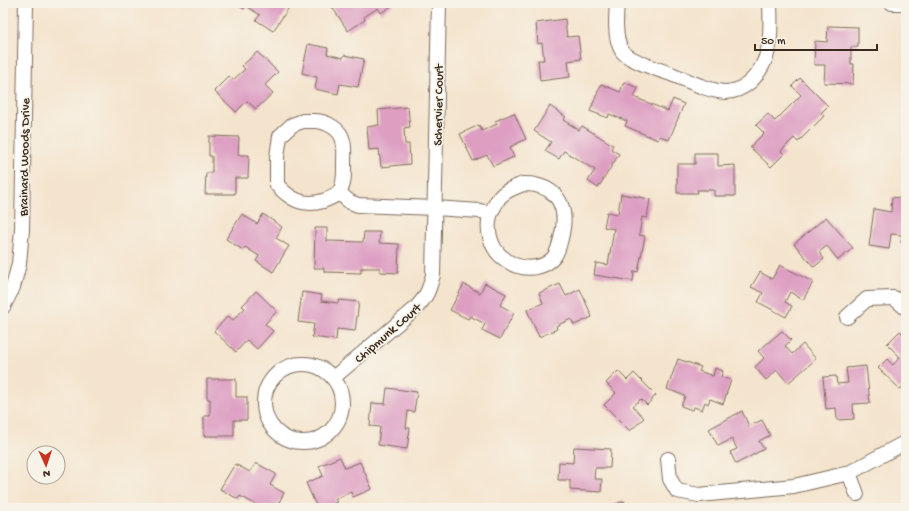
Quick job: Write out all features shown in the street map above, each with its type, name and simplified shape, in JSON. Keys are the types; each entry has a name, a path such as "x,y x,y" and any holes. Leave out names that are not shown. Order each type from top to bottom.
{"street":[{"name":"Brainard Woods Drive","path":"3,307 13,288 19,264 22,229 26,3"},
{"name":"Schervier Court","path":"434,208 439,3"},
{"path":"617,3 617,38 622,50 629,57 662,71 715,90 727,92 737,91 745,86 757,75 764,64 771,34 770,3"},
{"path":"892,3 906,3"},
{"path":"303,121 315,121 327,124 337,130 343,140 344,168 343,183 339,193 329,199 306,203 295,200 285,194 277,185 276,157 280,136 292,125 303,121"},
{"path":"523,184 534,184 545,188 554,195 564,211 564,224 559,247 554,257 546,264 534,267 518,266 509,262 498,254 493,245 489,232 490,213 500,195 511,188 523,184"},
{"path":"339,193 350,202 358,205 434,208 490,213"},
{"name":"Chipmunk Court","path":"333,378 425,299 430,288 433,275 434,208"},
{"path":"847,316 867,299 894,298 906,308"},
{"path":"298,364 311,365 323,370 333,378 339,388 342,399 341,411 337,422 330,431 321,438 310,442 298,442 287,439 277,433 269,423 264,411 264,398 268,385 275,375 286,368 298,364"},
{"path":"668,460 670,480 677,491 699,495 794,486 849,472 906,442"},
{"path":"849,472 857,494"}],"building":[{"path":"234,3 285,3 290,6 273,31 256,20 260,15 246,6 244,9"},
{"path":"338,3 396,3 381,13 378,8 364,17 365,20 348,31 332,7"},
{"path":"565,19 567,37 578,36 581,59 568,61 570,77 540,81 538,60 544,60 542,43 538,44 536,23"},
{"path":"828,26 858,27 858,47 851,47 851,64 854,64 853,84 824,83 825,65 814,65 815,41 827,42"},
{"path":"308,44 328,48 327,54 343,58 344,55 364,59 358,87 340,84 338,94 315,89 317,77 302,73"},
{"path":"257,52 278,72 265,85 273,93 256,109 247,101 236,112 214,91 229,76 233,80 245,69 242,66"},
{"path":"800,78 828,106 821,113 824,116 798,142 794,138 781,151 784,154 771,167 750,147 764,133 756,125 768,114 775,121 801,95 792,86"},
{"path":"624,82 638,88 634,97 668,111 673,99 684,104 669,140 660,136 658,140 625,126 627,121 609,114 608,118 590,111 601,84 620,92"},
{"path":"550,106 566,117 563,120 579,130 582,126 613,145 611,149 619,154 598,188 588,181 595,170 564,151 559,159 545,151 551,142 534,131"},
{"path":"408,107 410,127 404,128 405,144 409,144 410,164 381,167 379,149 369,150 367,127 379,125 378,110"},
{"path":"514,113 526,139 510,147 514,157 493,166 487,155 473,161 460,134 479,125 482,131 497,124 495,121"},
{"path":"209,136 239,137 238,155 249,155 248,178 235,178 235,194 205,194 206,173 212,173 212,156 209,156"},
{"path":"695,153 718,153 718,166 735,165 735,196 714,196 714,190 697,190 698,193 677,193 677,164 695,164"},
{"path":"621,194 650,199 647,218 642,217 639,235 645,236 638,272 634,271 633,281 594,275 596,263 608,265 614,229 604,227 607,212 618,214"},
{"path":"892,197 906,199 906,244 901,243 902,235 891,234 889,249 869,246 874,209 891,212"},
{"path":"242,214 257,224 263,214 282,227 276,238 289,246 273,272 256,261 259,256 245,247 243,250 226,239"},
{"path":"826,217 853,248 838,260 827,246 819,252 824,259 814,267 794,244"},
{"path":"315,228 327,228 327,241 363,242 364,232 380,232 379,243 399,244 398,273 380,272 380,268 361,268 361,273 324,272 324,268 314,268"},
{"path":"780,265 813,282 803,300 790,292 785,302 792,306 786,317 758,302 763,293 751,287 760,272 772,279"},
{"path":"485,283 506,294 500,305 514,313 500,339 482,330 485,324 470,316 468,319 450,310 464,284 480,293"},
{"path":"560,284 566,296 580,289 592,317 574,325 571,319 556,326 557,329 539,337 527,310 543,303 539,293"},
{"path":"256,291 277,311 265,324 273,331 257,349 247,340 236,352 214,331 228,316 233,320 245,308 242,306"},
{"path":"302,292 322,295 321,301 338,303 339,300 359,302 355,331 337,329 336,340 312,337 314,324 298,322"},
{"path":"782,331 791,340 785,346 792,354 803,344 816,359 788,383 777,370 766,380 755,367 764,358 758,351"},
{"path":"900,331 906,337 906,384 900,389 878,368 887,359 893,365 900,357 887,344"},
{"path":"678,359 701,367 699,371 713,376 715,368 723,371 721,377 731,380 723,404 710,399 708,404 705,402 702,410 694,407 692,410 681,406 685,396 667,389"},
{"path":"866,366 870,403 853,404 854,419 837,420 836,408 826,409 823,377 836,376 837,384 848,383 846,368"},
{"path":"618,371 627,380 634,373 656,395 647,405 641,399 633,406 644,418 630,431 604,405 616,393 606,383"},
{"path":"207,379 236,379 236,397 247,397 247,420 234,420 234,436 204,436 204,416 210,416 210,399 207,399"},
{"path":"387,388 417,392 414,412 408,411 406,428 410,428 407,449 378,445 380,427 370,426 372,403 385,404"},
{"path":"742,411 749,426 762,420 770,435 759,441 764,449 736,464 730,452 737,449 732,439 718,446 709,429"},
{"path":"574,447 611,449 610,468 595,468 594,479 602,479 601,492 570,490 570,480 558,480 559,462 573,463"},
{"path":"340,457 345,468 360,462 372,489 353,497 351,492 335,499 337,502 323,508 317,508 306,483 323,476 319,466"},
{"path":"256,463 276,474 270,485 284,493 276,508 252,508 255,504 240,496 238,499 220,489 235,464 250,472"},
{"path":"624,501 627,508 605,508"}]}
